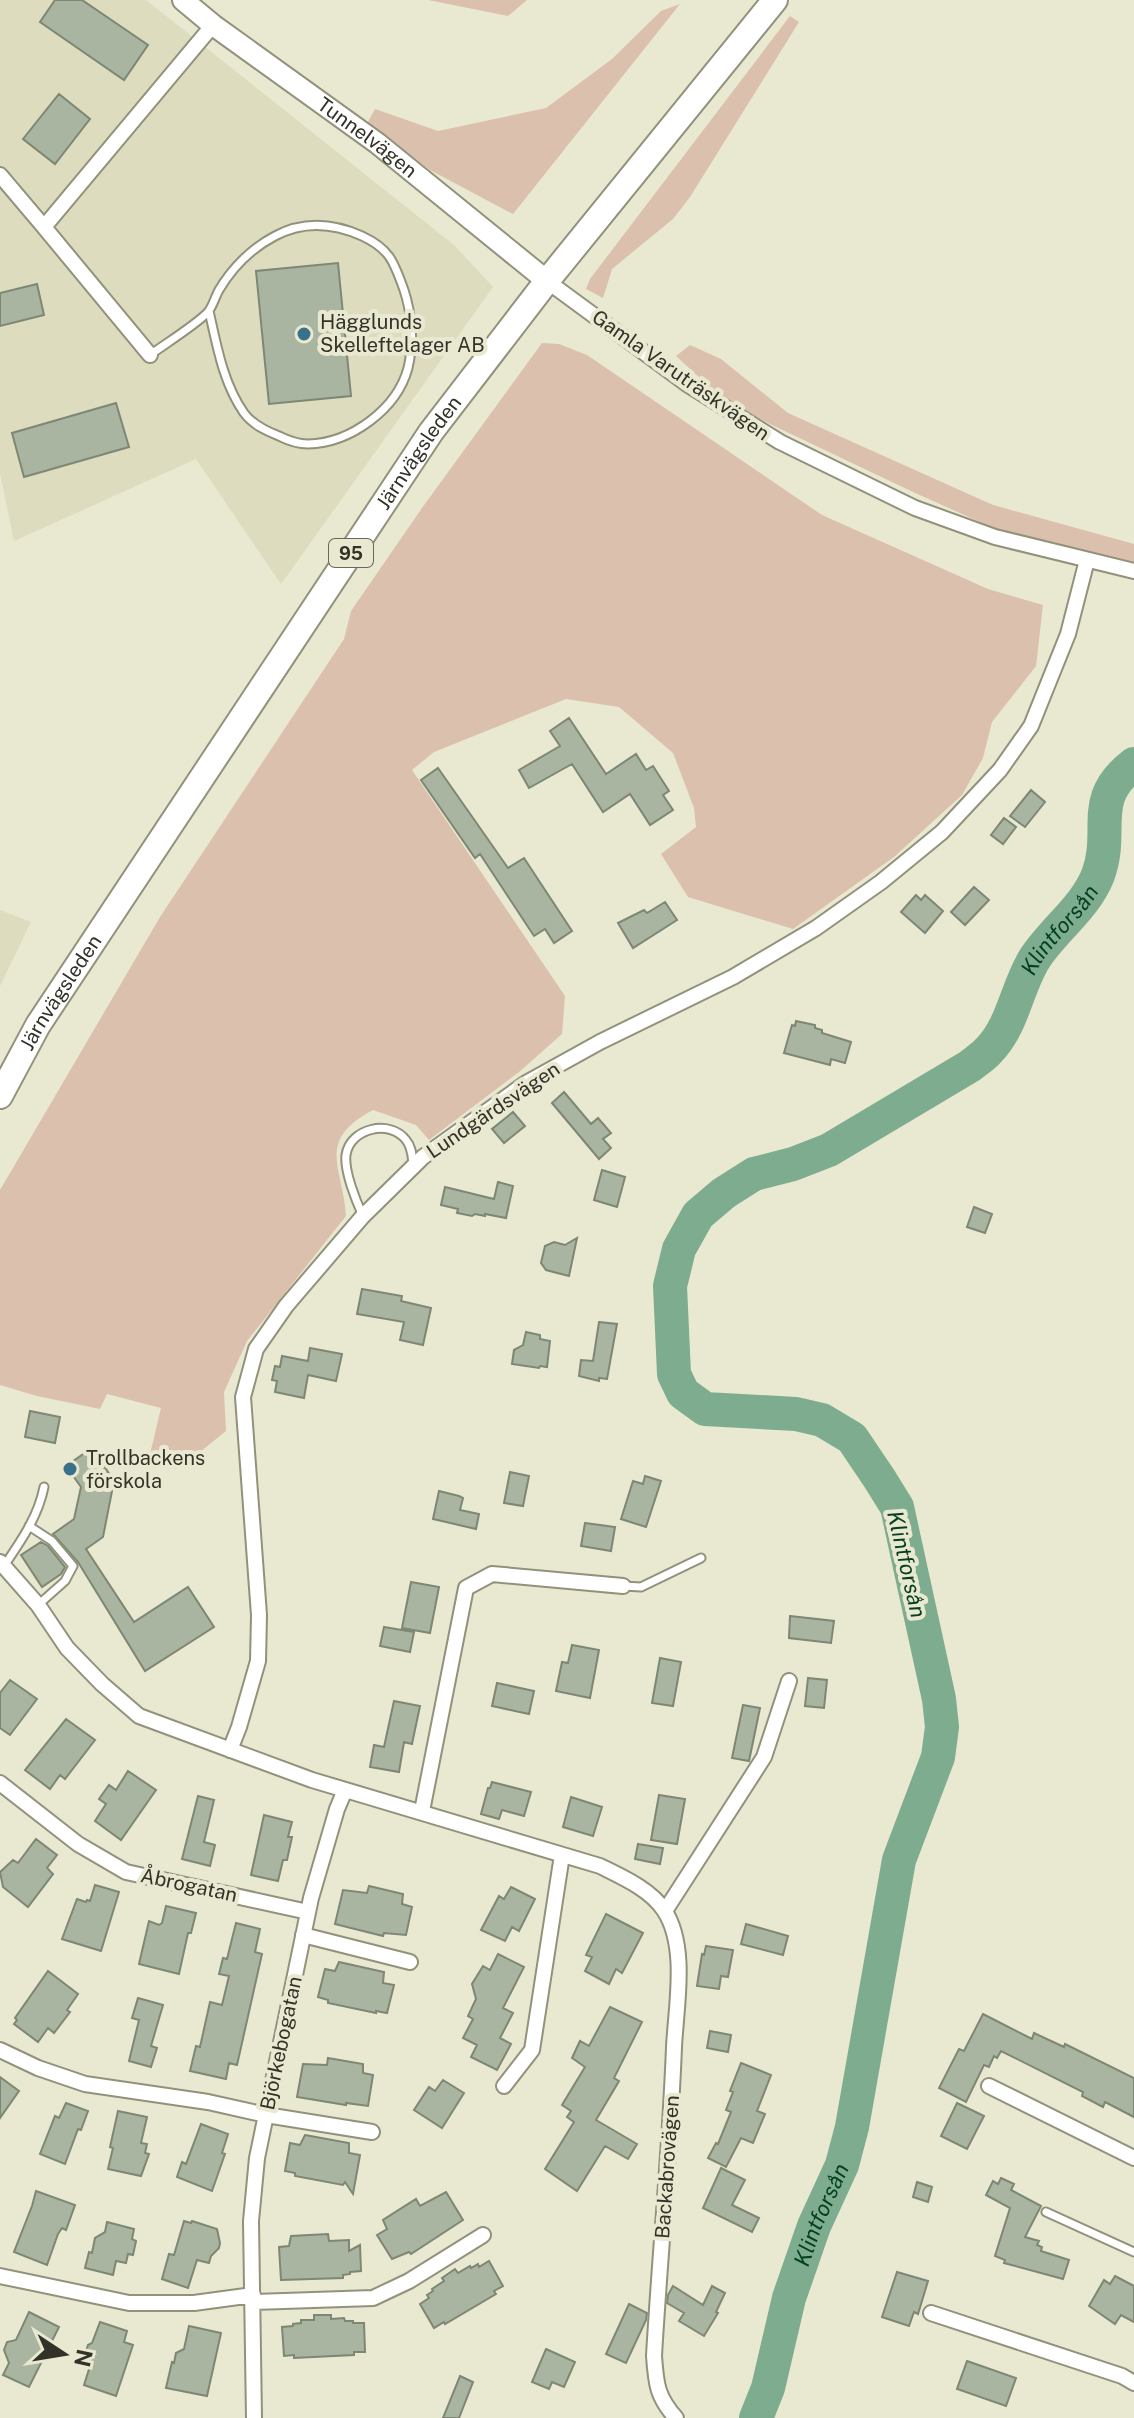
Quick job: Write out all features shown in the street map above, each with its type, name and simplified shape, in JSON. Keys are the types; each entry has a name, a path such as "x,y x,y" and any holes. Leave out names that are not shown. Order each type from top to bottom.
{"main road":[{"name":"Järnvägsleden","path":"0,1096 38,1025 431,432 547,281 775,0"}],"street":[{"name":"Tunnelvägen","path":"183,0 377,143 547,281"},
{"path":"44,227 213,25"},
{"path":"0,175 150,355"},
{"name":"Gamla Varuträskvägen","path":"547,281 687,384 780,442 915,508 995,537 1134,571"},
{"name":"Lundgärdsvägen","path":"230,1750 258,1661 259,1615 243,1397 256,1349 286,1306 363,1216 423,1157 526,1083 600,1042 733,977 816,928 881,882 942,832 1000,770 1031,726 1068,634 1087,560"},
{"path":"2,1564 38,1605 67,1648 139,1716 345,1790 600,1866 629,1881 665,1911 764,1757 789,1681"},
{"path":"422,1811 466,1588 492,1574 623,1586"},
{"name":"Åbrogatan","path":"0,1783 78,1844 126,1872 308,1912"},
{"name":"Björkebogatan","path":"254,2418 251,2221 257,2158 308,1912 345,1790"},
{"path":"504,2086 532,2050 562,1855"},
{"name":"Backabrovägen","path":"665,1911 676,1941 679,1971 654,2356 660,2396 676,2418"},
{"path":"303,1935 410,1962"},
{"path":"0,2050 38,2068 85,2084 208,2102 372,2132"},
{"path":"989,2086 1134,2158"},
{"path":"0,2276 129,2303 373,2298 409,2281 483,2235"},
{"path":"931,2313 1122,2376 1134,2383"}],"lane":[{"path":"150,355 209,311 220,289 253,250 276,235 308,224 346,229 380,244 396,266 409,304 411,337 408,369 397,392 382,412 359,429 337,438 307,444 283,438 262,429 245,415 222,367 209,311"},
{"path":"363,1216 347,1171 346,1153 353,1138 365,1131 394,1131 406,1140 412,1153 413,1167"},
{"path":"2,1564 29,1526 44,1487"},
{"path":"29,1526 52,1541 73,1566 65,1581 38,1605"},
{"path":"623,1586 641,1587 701,1558"},
{"path":"1046,2212 1134,2252"}],"shaded area":[{"path":"0,0 146,0 454,245 493,287 281,584 196,459 14,541 0,473"},
{"path":"428,0 527,0 508,16"},
{"path":"680,4 513,214 430,170 368,122 375,109 438,131 546,108 612,59 661,11"},
{"path":"790,16 799,22 690,197 673,219 612,269 603,298 586,289 590,279"},
{"path":"542,343 559,344 587,355 822,515 988,589 1043,605 1036,666 992,722 983,758 962,795 894,857 793,929 688,897 661,854 696,827 694,808 673,753 619,707 566,699 434,752 412,770 565,996 562,1034 519,1072 429,1140 416,1125 373,1110 355,1121 338,1144 338,1169 346,1216 247,1341 224,1392 226,1431 179,1469 147,1467 161,1408 107,1394 100,1409 0,1385 0,1190 160,917 344,639 351,611"},
{"path":"690,345 721,359 788,413 993,505 1134,544 1134,564 1000,531 728,404 676,356"},
{"path":"0,910 31,922 0,986"}],"building":[{"path":"55,0 82,0 148,45 124,80 40,22"},
{"path":"59,94 90,119 55,164 23,139"},
{"name":"Hägglunds Skelleftelager AB","path":"338,263 351,396 269,404 256,271"},
{"path":"37,284 44,315 0,326 0,293"},
{"path":"116,403 129,447 24,477 12,433"},
{"path":"569,718 606,774 636,754 646,770 653,766 669,791 663,795 673,810 650,825 630,794 603,812 572,764 529,788 519,770 560,746 550,731"},
{"path":"438,768 508,868 524,858 572,931 554,943 545,929 534,936 480,854 475,858 421,780"},
{"path":"1031,790 1045,802 1025,827 1010,816"},
{"path":"1004,818 1016,827 1003,844 991,835"},
{"path":"974,887 989,900 965,925 951,912"},
{"path":"916,895 921,900 925,895 943,911 925,933 901,912"},
{"path":"665,902 677,920 633,948 618,923 644,910 647,913"},
{"path":"796,1021 815,1025 822,1033 851,1042 845,1063 831,1059 830,1065 784,1053"},
{"path":"564,1092 591,1124 598,1118 611,1133 603,1139 611,1148 599,1159 552,1103"},
{"path":"513,1112 525,1126 504,1143 492,1129"},
{"path":"602,1170 625,1177 617,1207 594,1200"},
{"path":"498,1182 513,1186 506,1218 457,1213 458,1209 441,1205 445,1187 494,1199"},
{"path":"974,1207 992,1214 985,1233 967,1227"},
{"path":"577,1238 569,1276 546,1270 541,1263 545,1246 554,1242 565,1245"},
{"path":"362,1289 402,1296 401,1301 431,1308 423,1345 400,1340 404,1322 357,1314"},
{"path":"599,1322 617,1324 607,1379 599,1378 599,1381 579,1376 581,1360 593,1361"},
{"path":"526,1332 550,1341 547,1367 512,1364 514,1350 523,1345"},
{"path":"310,1348 342,1354 336,1381 308,1375 304,1398 275,1392 277,1381 272,1380 275,1366 280,1367 282,1356 308,1361"},
{"path":"30,1411 60,1417 55,1443 25,1437"},
{"path":"92,1448 114,1481 103,1537 86,1549 134,1622 188,1587 214,1627 145,1671 78,1562 53,1534 74,1519 81,1487 66,1466"},
{"path":"510,1472 529,1476 523,1506 504,1503"},
{"path":"645,1476 661,1481 646,1527 621,1519 633,1481 643,1484"},
{"path":"439,1491 463,1498 460,1510 479,1514 476,1529 433,1519"},
{"path":"585,1523 615,1527 611,1551 581,1546"},
{"path":"41,1542 65,1567 61,1574 42,1587 21,1555"},
{"path":"411,1582 439,1587 430,1633 402,1628"},
{"path":"790,1616 834,1621 831,1643 789,1638"},
{"path":"384,1627 414,1632 410,1652 380,1646"},
{"path":"572,1645 599,1650 590,1698 556,1691 562,1662 568,1663"},
{"path":"660,1658 681,1662 673,1706 652,1703"},
{"path":"808,1678 827,1680 824,1708 805,1706"},
{"path":"10,1680 37,1699 10,1735 0,1728 0,1693"},
{"path":"497,1683 534,1691 529,1714 492,1706"},
{"path":"394,1701 420,1706 412,1744 404,1742 399,1772 370,1767 374,1745 384,1747"},
{"path":"743,1705 760,1708 749,1761 732,1758"},
{"path":"66,1719 95,1740 65,1779 60,1775 50,1789 25,1770"},
{"path":"128,1771 156,1790 121,1840 95,1821 106,1804 99,1799 109,1785 116,1790"},
{"path":"492,1782 531,1792 524,1816 502,1810 499,1819 481,1814"},
{"path":"659,1795 685,1799 677,1844 651,1840"},
{"path":"198,1796 214,1800 204,1842 215,1845 210,1866 182,1859"},
{"path":"571,1797 602,1807 593,1836 563,1827"},
{"path":"264,1815 292,1822 287,1860 283,1860 278,1881 251,1875"},
{"path":"36,1839 57,1855 47,1868 53,1874 28,1907 3,1887 0,1872 13,1860 18,1863"},
{"path":"638,1844 663,1848 660,1864 635,1859"},
{"path":"95,1885 119,1892 101,1951 62,1939 77,1899 90,1901"},
{"path":"369,1886 403,1894 402,1904 412,1907 406,1935 384,1933 383,1936 335,1924 343,1890 367,1893"},
{"path":"511,1887 535,1899 519,1931 512,1927 505,1941 481,1930 499,1896 504,1899"},
{"path":"166,1906 196,1913 179,1974 139,1964 149,1921 159,1925 162,1923"},
{"path":"606,1914 643,1933 622,1973 616,1969 609,1984 585,1971 592,1957 586,1955"},
{"path":"236,1923 260,1929 255,1952 262,1954 237,2065 229,2063 226,2079 190,2071 196,2046 200,2047 210,2002 222,2005 229,1976 219,1974 223,1958 227,1959"},
{"path":"746,1924 788,1936 783,1955 741,1944"},
{"path":"706,1946 733,1950 728,1977 721,1976 719,1989 697,1986"},
{"path":"498,1954 524,1967 503,2008 513,2013 500,2038 511,2044 497,2070 471,2057 477,2045 463,2038 473,2019 468,2016 476,1999 472,1984 483,1966 490,1970"},
{"path":"339,1962 384,1972 383,1983 394,1985 387,2013 328,2003 328,2000 318,1997 325,1969 335,1971"},
{"path":"48,1971 78,1994 67,2010 70,2012 54,2033 48,2028 38,2042 14,2024"},
{"path":"138,1998 163,2005 151,2046 157,2048 151,2067 129,2061 139,2020 132,2018"},
{"path":"610,2007 642,2022 614,2078 619,2081 596,2120 637,2144 628,2159 605,2146 577,2191 545,2169 574,2122 567,2117 571,2111 562,2105 585,2067 572,2058 580,2041 589,2046"},
{"path":"983,2014 1032,2039 1034,2033 1064,2047 1065,2044 1134,2078 1134,2117 1105,2102 1103,2107 1082,2096 1083,2092 1001,2051 997,2058 994,2056 989,2067 984,2065 966,2102 939,2088 959,2049 964,2051"},
{"path":"710,2031 731,2035 728,2052 707,2048"},
{"path":"328,2058 363,2064 363,2073 373,2075 368,2106 297,2097 303,2064 327,2065"},
{"path":"741,2063 771,2075 757,2111 765,2114 753,2143 741,2138 726,2167 708,2158 718,2144 731,2112 726,2110"},
{"path":"0,2077 19,2091 0,2118"},
{"path":"443,2080 464,2093 442,2128 414,2110 429,2087 435,2091"},
{"path":"66,2103 88,2111 65,2164 40,2154 55,2116 59,2118"},
{"path":"957,2103 984,2116 967,2149 941,2136"},
{"path":"118,2111 147,2117 141,2143 147,2144 145,2153 149,2154 141,2176 108,2169"},
{"path":"201,2124 228,2134 222,2153 225,2154 212,2191 177,2177 182,2162 186,2164"},
{"path":"305,2135 349,2143 349,2153 360,2155 353,2194 345,2182 343,2185 295,2176 295,2173 285,2171 290,2143 300,2145"},
{"path":"721,2168 745,2180 732,2205 759,2218 752,2232 703,2208"},
{"path":"1001,2178 1014,2184 1011,2190 1041,2206 1025,2237 1039,2241 1037,2245 1042,2247 1041,2251 1069,2260 1063,2279 1004,2263 1005,2260 995,2256 1010,2208 986,2195 993,2181 998,2184"},
{"path":"917,2182 932,2187 928,2202 913,2197"},
{"path":"36,2191 75,2205 66,2230 62,2228 58,2234 47,2265 14,2252"},
{"path":"446,2192 463,2220 411,2254 409,2252 392,2259 377,2235 387,2229 383,2220 416,2199 420,2206"},
{"path":"184,2221 217,2229 220,2243 209,2263 197,2260 188,2288 162,2279 169,2254 174,2255"},
{"path":"107,2222 134,2229 132,2239 136,2241 133,2255 128,2254 126,2263 116,2261 113,2275 85,2268 95,2238 105,2232"},
{"path":"328,2234 329,2241 349,2240 349,2251 360,2245 361,2271 350,2272 343,2278 281,2280 279,2247 289,2246 291,2236"},
{"path":"489,2261 503,2286 494,2291 496,2294 434,2328 420,2304 429,2298 427,2295 455,2269 458,2273"},
{"path":"897,2272 928,2281 918,2314 914,2312 909,2326 882,2317"},
{"path":"1115,2276 1134,2286 1134,2322 1121,2315 1115,2324 1089,2306 1104,2280 1110,2284"},
{"path":"673,2286 703,2305 712,2286 725,2293 718,2313 704,2336 679,2321 684,2313 667,2303"},
{"path":"629,2304 647,2313 626,2363 606,2354"},
{"path":"29,2312 59,2327 29,2387 3,2375 9,2363 4,2350 7,2342 16,2340"},
{"path":"314,2315 331,2315 331,2319 344,2318 353,2323 364,2323 365,2352 294,2358 294,2355 284,2356 282,2327 293,2326 301,2320 314,2320"},
{"path":"100,2322 127,2331 124,2342 133,2345 116,2396 84,2385 90,2366 85,2354"},
{"path":"189,2326 221,2333 207,2396 166,2388 172,2362 176,2353 184,2349"},
{"path":"546,2349 575,2362 564,2387 552,2382 549,2389 532,2382"},
{"path":"967,2361 1016,2378 1006,2406 957,2389"},
{"path":"460,2376 473,2382 459,2418 443,2418"}],"waterway":[{"name":"Klintforsån","path":"756,2418 768,2388 789,2298 814,2226 842,2165 852,2127 899,1860 938,1757 942,1727 939,1699 897,1507 852,1438 822,1420 796,1414 705,1409 683,1393 674,1374 670,1286 679,1249 698,1215 724,1193 754,1174 829,1150 970,1066 989,1050 1004,1029 1035,958 1092,887 1102,858 1106,803 1120,777 1134,764"}],"place":[{"name":"Hägglunds Skelleftelager AB","path":"304,334"},
{"name":"Trollbackens förskola","path":"70,1469"}]}
